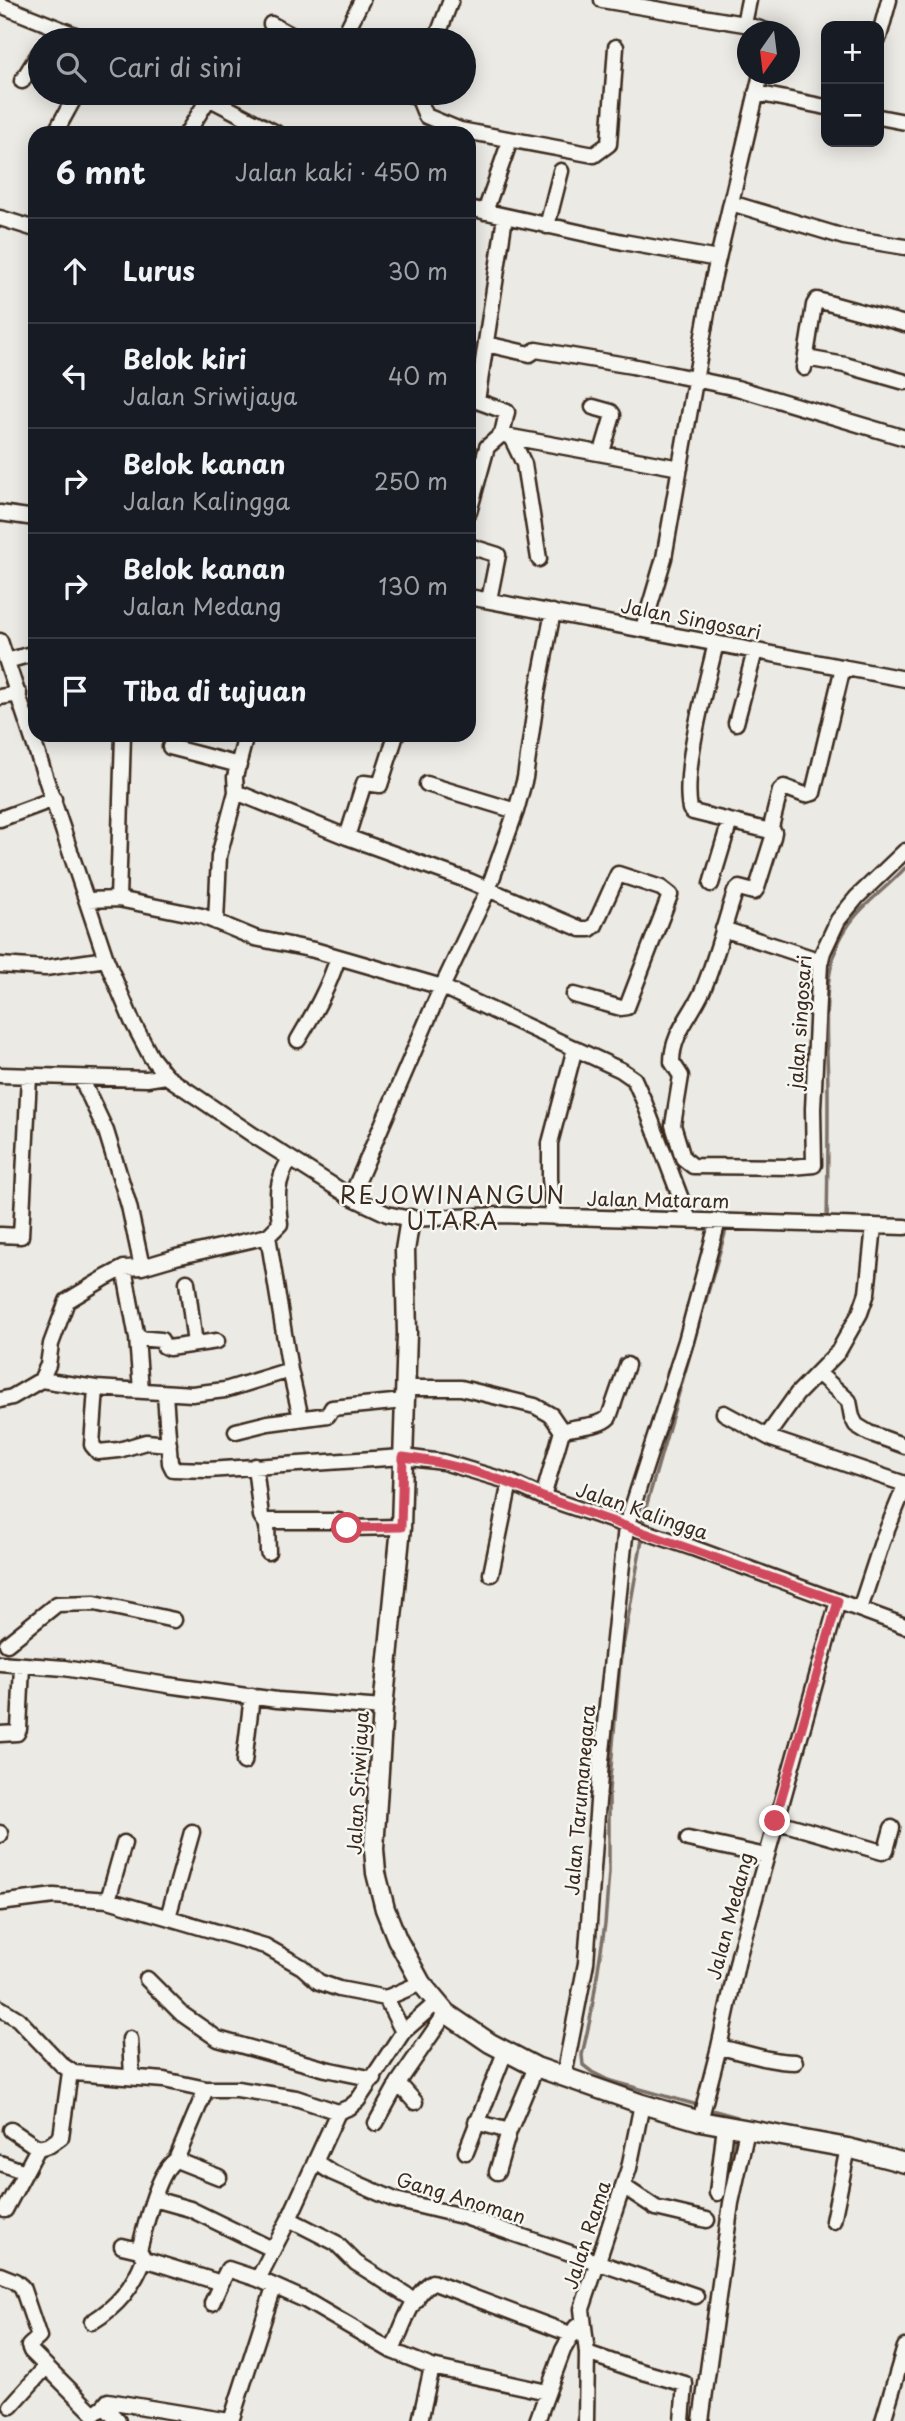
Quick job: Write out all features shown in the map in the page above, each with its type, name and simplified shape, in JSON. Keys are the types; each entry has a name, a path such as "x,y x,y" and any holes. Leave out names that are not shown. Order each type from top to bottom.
{"main road":[{"name":"Jalan Sriwijaya","path":"410,1219 405,1250 401,1527 383,1708 374,1849 376,1873 389,1919 417,1984 441,2008 505,2052 536,2067 699,2121 848,2148 905,2163"}],"street":[{"path":"348,28 362,0"},
{"path":"441,28 452,0"},
{"path":"602,0 673,5 737,21"},
{"path":"744,21 749,0"},
{"path":"883,21 889,0"},
{"path":"0,5 56,27"},
{"path":"271,24 278,28"},
{"path":"476,134 594,155 603,150 609,144 616,47"},
{"path":"22,82 28,72"},
{"path":"643,629 664,558 694,378 718,259 759,84"},
{"path":"757,93 821,106"},
{"path":"59,126 70,105"},
{"path":"190,126 200,105"},
{"path":"223,105 263,126"},
{"path":"420,105 426,116 449,126"},
{"path":"884,118 905,122"},
{"path":"485,212 507,149"},
{"path":"547,226 561,172"},
{"path":"731,203 844,237 905,247"},
{"path":"476,210 718,259"},
{"path":"476,374 486,344 505,216"},
{"path":"0,218 28,227"},
{"path":"905,324 817,300 814,304 805,363 845,365 905,382"},
{"path":"486,344 530,354 536,350 694,378 737,388 905,438"},
{"path":"476,389 477,401 507,412 507,435 524,464 539,559"},
{"path":"593,407 611,412 612,415 602,452"},
{"path":"476,487 487,447 507,435 680,468"},
{"path":"0,513 28,517"},
{"path":"476,548 498,555 489,600"},
{"name":"Jalan Singosari","path":"476,598 905,679"},
{"path":"351,1197 442,987 488,890 516,811 522,791 553,612"},
{"path":"0,641 28,721"},
{"path":"716,643 694,743 689,805 693,812 774,832 756,891 737,888 723,929 821,961"},
{"path":"736,723 755,651"},
{"path":"7,661 28,655"},
{"path":"770,831 782,788 805,795 813,793 843,667"},
{"path":"0,696 19,694"},
{"path":"0,1075 147,1079 166,1076 152,1058 139,1033 106,959 35,742"},
{"path":"118,899 122,742"},
{"path":"216,922 219,856 236,792 234,785 244,742"},
{"path":"347,837 364,783 380,785 394,742"},
{"path":"170,747 239,765"},
{"path":"427,784 516,811"},
{"path":"236,792 581,929 590,929 600,915 618,874 661,888 670,895 627,1007 621,1008 574,995"},
{"path":"0,819 54,799"},
{"path":"711,884 730,821"},
{"name":"jalan singosari","path":"723,929 701,992 683,1022 672,1055 672,1062 681,1076 673,1125 683,1158 693,1166 814,1165 821,961 838,920 857,897 905,852"},
{"path":"87,900 118,899 202,916 256,938 338,957 442,987 621,1070 634,1079 689,1220"},
{"path":"298,1040 324,994 338,957"},
{"path":"0,965 45,968 106,959"},
{"path":"554,1217 550,1143 575,1048"},
{"path":"0,1235 21,1236 29,1076"},
{"name":"Jalan Mataram","path":"166,1076 351,1197 387,1214 410,1219 500,1215 905,1227"},
{"path":"81,1078 106,1131 129,1206 142,1267"},
{"path":"0,1400 12,1397 41,1380 67,1301 124,1268 142,1267 176,1256 268,1236 280,1224 277,1189 281,1174 290,1159"},
{"name":"Jalan Tarumanegara","path":"564,2076 586,1963 601,1761 626,1527 686,1341 718,1221"},
{"path":"767,1436 797,1394 838,1352 860,1313 867,1293 874,1226"},
{"path":"268,1236 290,1370 301,1418"},
{"path":"124,1268 137,1338 141,1390"},
{"path":"187,1282 195,1344"},
{"path":"137,1338 161,1339 165,1348 216,1341"},
{"path":"562,1431 575,1426 603,1423 609,1417 627,1365"},
{"path":"41,1380 96,1388 192,1394 225,1390 290,1370"},
{"path":"818,1373 849,1401 856,1425 869,1433 905,1446"},
{"path":"96,1388 92,1445 98,1452 146,1442 169,1444 165,1394"},
{"path":"236,1431 328,1415 332,1408 405,1394 461,1388 535,1406 551,1415 562,1431"},
{"path":"724,1413 767,1436 905,1485 882,1542 860,1609"},
{"path":"543,1497 562,1431"},
{"name":"Jalan Kalingga","path":"169,1444 173,1469 208,1470 403,1457 443,1462 510,1482 543,1497 693,1548 905,1626"},
{"path":"255,1466 268,1552"},
{"path":"491,1574 510,1482"},
{"path":"265,1521 339,1521 347,1528 401,1527"},
{"name":"Jalan Medang","path":"699,2121 719,2047 738,1955 838,1601"},
{"path":"174,1620 95,1603 57,1604 3,1642 1,1663 64,1668 252,1696 383,1708"},
{"path":"0,1734 11,1734 19,1729 22,1666"},
{"path":"244,1762 252,1696"},
{"path":"775,1821 882,1852 886,1850 892,1828"},
{"path":"168,1917 191,1832"},
{"path":"688,1839 766,1856"},
{"path":"108,1900 124,1843"},
{"path":"0,1903 54,1896 108,1900 265,1946 302,1967 319,1982 339,1989 392,1994 417,1984"},
{"path":"147,1979 182,2014 218,2039 326,2069 374,2079"},
{"path":"392,1994 403,2032"},
{"path":"0,2008 18,2020 70,2071 89,2075 132,2076 206,2089 237,2089 296,2098 338,2112 350,2107 374,2079 403,2032 441,2008"},
{"path":"376,2123 441,2008"},
{"path":"130,2039 132,2076"},
{"path":"719,2047 774,2062 795,2062"},
{"path":"466,2152 505,2052"},
{"path":"497,2172 509,2132 536,2067"},
{"path":"11,2130 38,2148 50,2145 63,2134 70,2071"},
{"path":"398,2083 415,2102"},
{"path":"92,2322 108,2312 130,2290 154,2199 167,2169 176,2160 206,2089"},
{"name":"Jalan Rama","path":"586,2421 587,2353 582,2309 623,2186 642,2104"},
{"path":"48,2113 64,2110"},
{"path":"258,2279 338,2112"},
{"path":"476,2122 509,2132"},
{"path":"717,2193 737,2128"},
{"path":"701,2421 732,2203 737,2128"},
{"path":"5,2210 38,2148"},
{"path":"833,2221 848,2148"},
{"path":"176,2160 219,2177"},
{"name":"Gang Anoman","path":"316,2162 331,2172 395,2200 462,2216 696,2296"},
{"path":"0,2163 26,2172"},
{"path":"623,2186 656,2208 707,2220"},
{"path":"154,2199 190,2209 272,2249"},
{"path":"289,2218 336,2243 356,2263 416,2301"},
{"path":"122,2246 220,2283"},
{"path":"212,2303 228,2269 305,2300 392,2351 432,2367 548,2392"},
{"path":"0,2274 22,2287 39,2337 29,2348 94,2414 109,2400 230,2421 274,2287"},
{"path":"392,2351 424,2287 432,2282 573,2335"},
{"path":"537,2421 563,2350 573,2335 582,2309"},
{"path":"883,2421 905,2347"},
{"path":"587,2353 685,2384 682,2421"},
{"path":"11,2406 46,2367"},
{"path":"420,2421 432,2367"},
{"path":"104,2406 118,2421"}],"waterway":[{"path":"827,1220 826,1030 831,965 837,946 852,920 905,868"},
{"path":"643,1527 644,1514 726,1230 768,1230"},
{"path":"643,1534 620,1663 609,1790 609,1872 605,1924 582,2055 583,2065 608,2080 701,2106"},
{"path":"708,2109 737,2117 737,2121"},
{"path":"729,2180 736,2132"}],"district":[{"name":"REJOWINANGUN UTARA","path":"453,1209"}],"route":[{"path":"347,1528 401,1527 403,1457 443,1462 510,1482 543,1497 838,1601 775,1821"}]}
